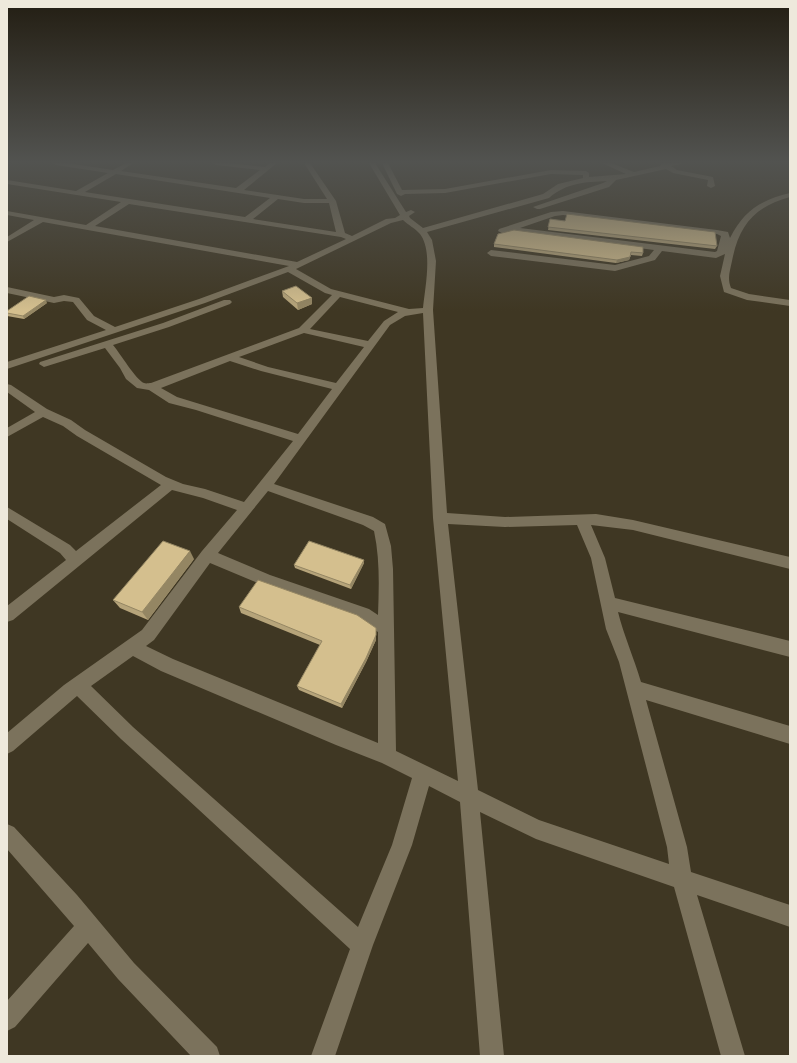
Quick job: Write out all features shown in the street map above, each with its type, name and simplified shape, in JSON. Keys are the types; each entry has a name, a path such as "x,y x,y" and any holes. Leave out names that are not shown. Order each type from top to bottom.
{"street":[{"path":"7,213 88,227 295,269 328,291 409,312"},
{"path":"88,227 110,213"},
{"path":"201,213 354,238"},
{"path":"247,220 256,213"},
{"path":"335,213 341,235"},
{"path":"407,213 416,226"},
{"path":"410,213 432,261 428,310 440,518 469,797 492,1056"},
{"path":"7,376 166,325 395,224 416,226 474,213"},
{"path":"508,216 519,213"},
{"path":"563,213 717,232 726,235 720,254 506,230 554,214 563,213"},
{"path":"752,213 744,220 734,234 728,253 723,282 727,290 747,297 790,304"},
{"path":"7,240 42,219"},
{"path":"7,366 295,269 389,221 416,226"},
{"path":"491,253 615,268 652,258 659,248"},
{"path":"7,290 54,300 64,298 76,300 83,307 90,318 114,330"},
{"path":"108,344 125,367 130,377 141,386 152,387 303,330 338,294"},
{"path":"7,745 78,685 148,635 207,556 265,485 386,323 396,315 428,310"},
{"path":"303,330 371,345"},
{"path":"232,356 236,360 265,369 338,387"},
{"path":"7,387 43,412 67,423 81,433 144,470 171,484 245,508"},
{"path":"152,387 173,400 200,407 300,439"},
{"path":"7,433 43,412"},
{"path":"7,614 171,484"},
{"path":"265,485 368,521 380,528 384,546 386,569 387,756"},
{"path":"8,514 65,549 76,560"},
{"path":"440,518 505,522 596,519 633,525 790,563"},
{"path":"582,520 598,558 614,629 627,662 677,847 682,878 733,1056"},
{"path":"207,556 265,580 363,614 386,628"},
{"path":"609,603 790,649"},
{"path":"132,647 167,665 342,739 387,756 469,797 536,828 790,916"},
{"path":"78,685 127,734 192,790 362,945"},
{"path":"633,688 790,735"},
{"path":"323,1056 362,945 402,845 423,773"},
{"path":"7,834 69,903 126,971 208,1056"},
{"path":"7,1018 88,926"}],"building":[{"path":"567,214 715,232 717,246 548,227 550,219 565,221"},
{"path":"514,230 643,247 643,253 631,252 630,257 617,260 494,244 498,234"},
{"path":"296,286 312,298 297,303 282,291"},
{"path":"29,296 46,300 23,316 7,313 7,311"},
{"path":"163,541 190,551 142,612 113,600"},
{"path":"309,541 364,560 350,585 294,565"},
{"path":"258,580 357,615 376,628 376,635 366,658 341,704 297,686 322,641 239,607"}]}
